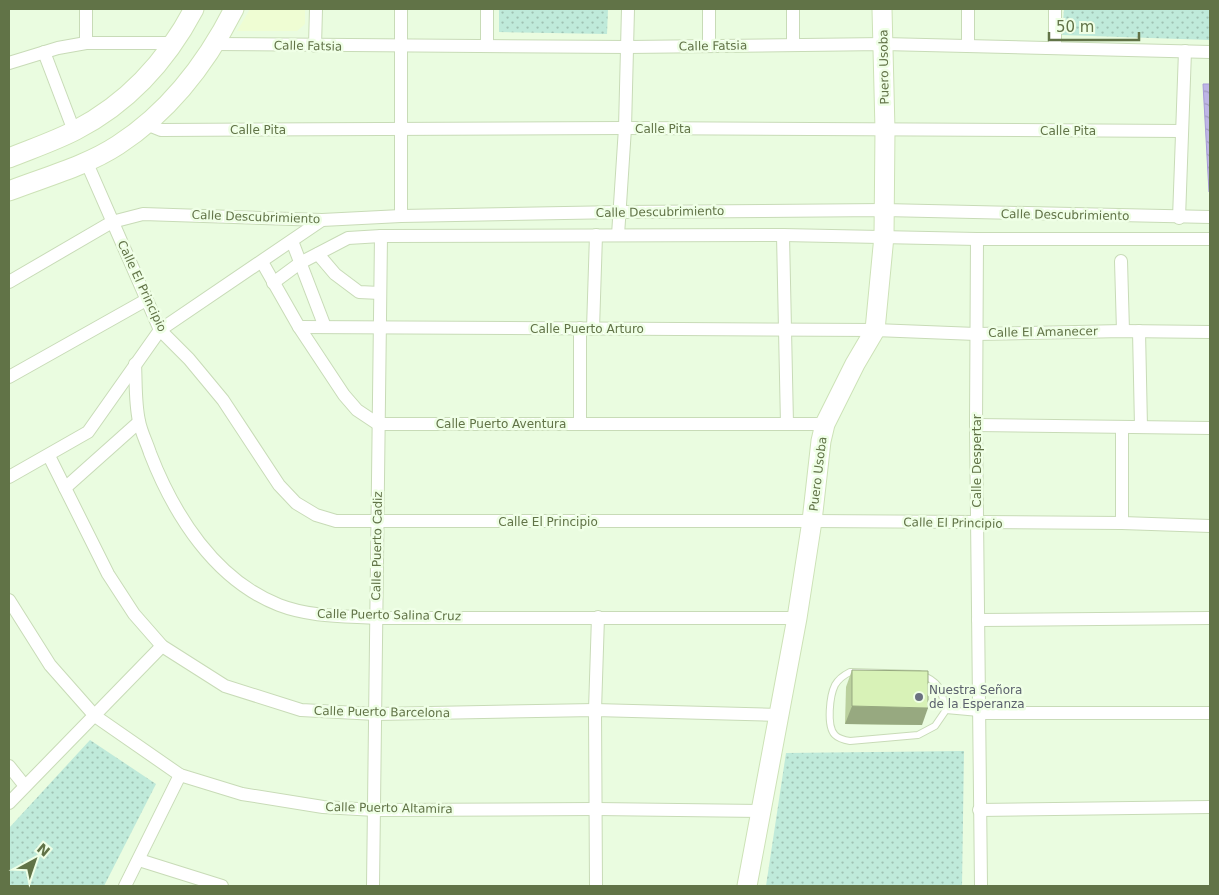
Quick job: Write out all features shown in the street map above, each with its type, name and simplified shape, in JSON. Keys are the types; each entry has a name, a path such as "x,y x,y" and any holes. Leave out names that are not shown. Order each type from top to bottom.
{"street":[{"path":"86,9 86,43"},
{"path":"9,158 74,131 112,107 149,74 175,43 194,9"},
{"path":"9,191 86,161 118,145 146,124 181,90 215,44 234,9"},
{"path":"315,46 316,9"},
{"path":"401,9 401,216"},
{"path":"487,9 487,45"},
{"path":"618,235 625,128 628,9"},
{"path":"709,9 709,46"},
{"path":"793,45 794,9"},
{"name":"Puero Usoba","path":"747,886 797,618 825,424 854,364 875,330 884,236 885,130 882,9"},
{"path":"968,9 968,46"},
{"path":"1055,9 1055,48"},
{"path":"9,63 44,52 86,43 175,43"},
{"name":"Calle Fatsia","path":"215,44 628,47 884,44 1210,52"},
{"path":"1179,218 1185,51"},
{"path":"44,52 74,131"},
{"name":"Calle Pita","path":"146,124 161,130 625,128 1182,131"},
{"name":"Calle El Principio","path":"86,161 160,330 223,400 278,485 296,503 316,515 336,522 812,521 1122,523 1210,526"},
{"name":"Calle Descubrimiento","path":"9,282 112,222 143,214 322,220 401,216 621,212 884,210 1179,218 1210,217"},
{"path":"9,477 49,456 88,432 160,330 322,220"},
{"path":"580,424 596,235"},
{"path":"783,235 787,424"},
{"name":"Calle Descubrimiento","path":"273,283 300,263 348,238 381,236 783,235 978,239 1210,239"},
{"name":"Calle Puerto Cadiz","path":"373,886 381,236"},
{"name":"Calle Despertar","path":"978,239 976,425 981,886"},
{"path":"292,241 325,327"},
{"path":"318,254 335,274 359,292 380,293"},
{"path":"1121,261 1123,331"},
{"path":"262,262 299,326 344,395 357,410 378,424"},
{"path":"9,377 146,300"},
{"name":"Calle Puerto Arturo","path":"299,326 875,330"},
{"name":"Calle El Amanecer","path":"875,330 976,334 1123,331 1210,332"},
{"path":"1140,331 1141,427"},
{"name":"Calle Puerto Salina Cruz","path":"135,364 139,422 159,476 200,545 223,570 244,587 278,605 307,613 376,618 797,618"},
{"path":"65,488 139,422"},
{"name":"Calle Puerto Aventura","path":"378,424 825,424"},
{"path":"976,425 1210,428"},
{"path":"1122,427 1122,523"},
{"name":"Calle Puerto Barcelona","path":"49,456 108,574 134,614 162,646 224,686 301,710 376,714 595,710 779,715"},
{"name":"Calle Puerto Altamira","path":"9,600 50,664 95,716 180,775 242,794 286,802 375,810 596,809 761,811"},
{"path":"596,886 595,710 598,617"},
{"path":"978,620 1210,618"},
{"path":"9,803 162,646"},
{"path":"978,713 1210,713"},
{"path":"9,766 25,786"},
{"path":"125,886 180,775"},
{"path":"980,810 1210,807"},
{"path":"139,860 222,886"}],"lane":[{"path":"850,672 919,674 928,677 935,681 941,690 946,710 935,726 918,735 850,741 834,735 831,728 833,689 843,676 850,672"},
{"path":"946,710 978,713"}],"shaded area":[{"path":"250,9 305,9 305,24 297,31 237,31"},
{"path":"499,9 608,9 607,34 499,32"},
{"path":"1064,9 1210,9 1210,40 1062,35"},
{"path":"90,740 156,784 104,886 9,886 9,828"},
{"path":"964,751 962,886 766,886 786,753"}],"water":[{"path":"1203,84 1210,84 1210,192 1209,192"}],"building":[{"path":"852,670 928,671 928,708 852,706"}],"place":[{"name":"Nuestra Señora de la Esperanza","path":"919,697"}]}
